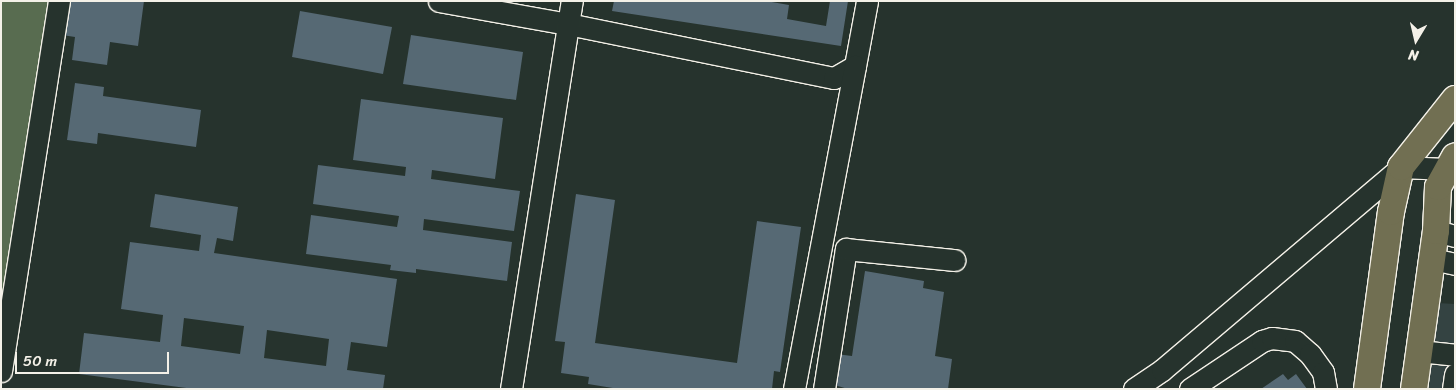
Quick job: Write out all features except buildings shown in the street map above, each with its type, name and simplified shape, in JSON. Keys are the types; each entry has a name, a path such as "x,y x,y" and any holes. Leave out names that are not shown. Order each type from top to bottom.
{"main road":[{"path":"1367,389 1392,212 1401,167 1455,99"},
{"path":"1414,389 1419,351 1443,262 1445,234 1438,187 1450,162"}],"street":[{"path":"1,371 59,1"},
{"path":"439,1 568,24 834,78 855,66"},
{"path":"511,389 572,1"},
{"path":"794,389 867,1"},
{"path":"1134,389 1162,370 1401,167 1450,162"},
{"path":"824,389 846,249 954,260"},
{"path":"1190,389 1262,341 1272,338 1295,341 1310,354 1323,372 1326,389"},
{"path":"1419,351 1455,355"},
{"path":"1453,389 1455,374"}],"shaded area":[{"path":"1437,303 1455,304 1455,389 1429,389"}],"green space":[{"path":"1,1 59,1 1,371"}]}
